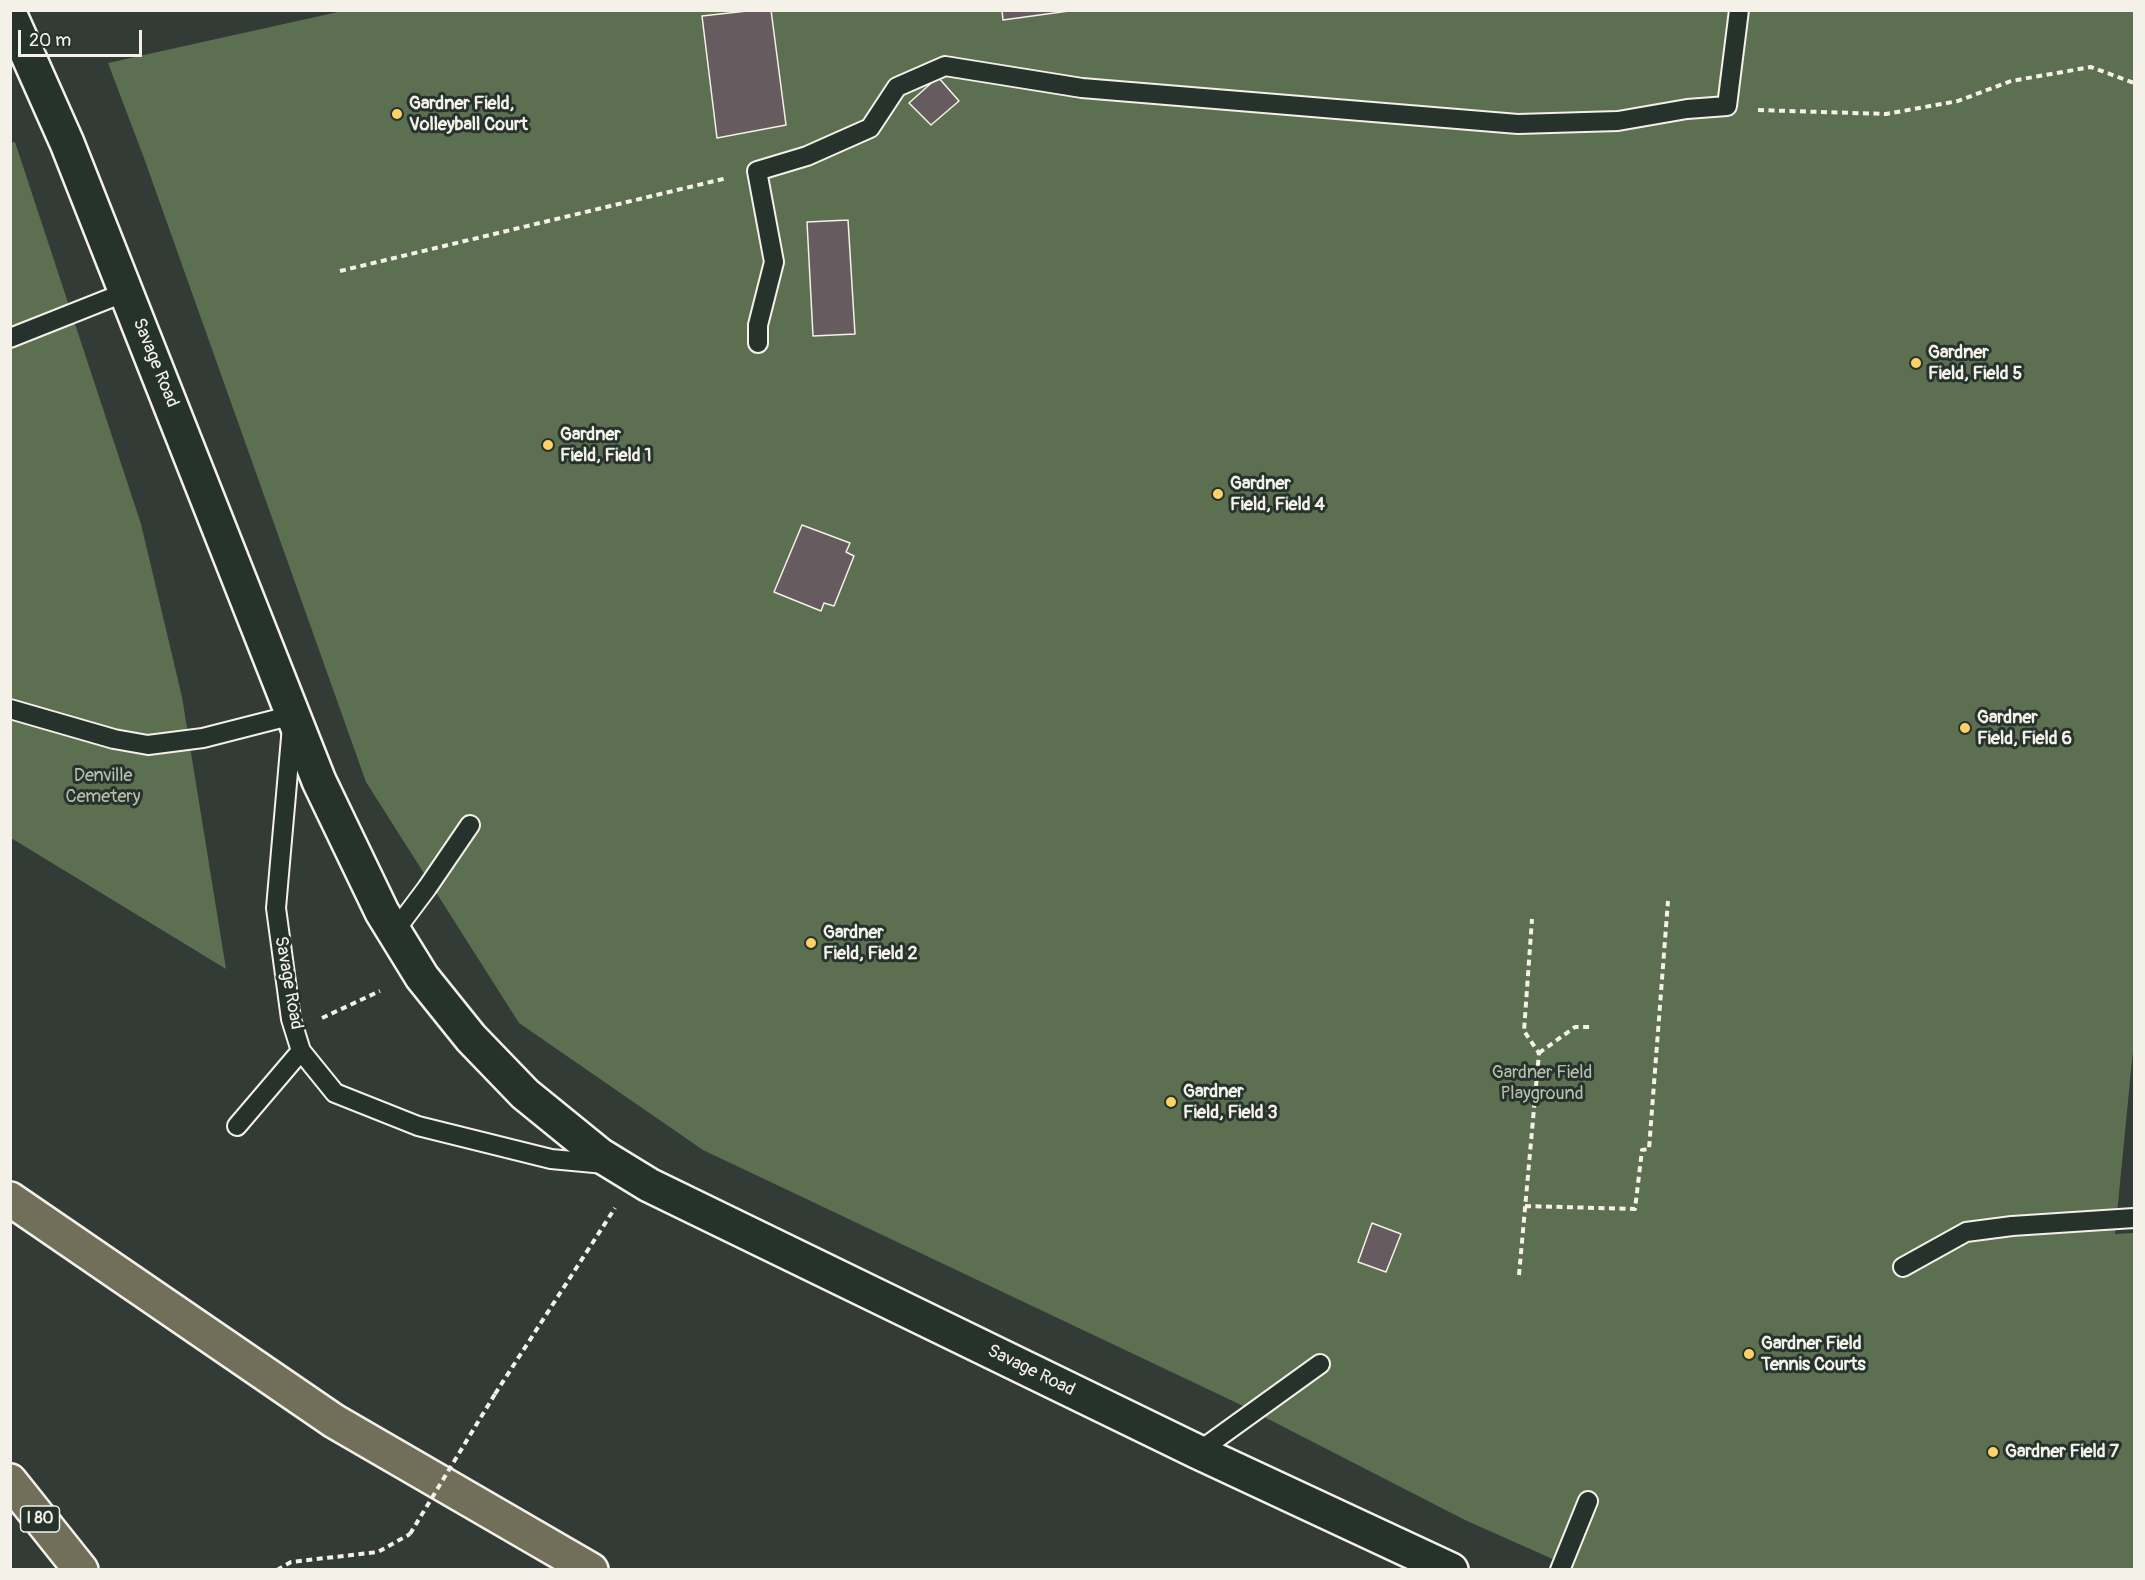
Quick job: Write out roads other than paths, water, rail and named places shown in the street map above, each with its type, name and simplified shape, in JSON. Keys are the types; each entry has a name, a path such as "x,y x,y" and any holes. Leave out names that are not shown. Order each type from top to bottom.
{"highway":[{"path":"10,1198 334,1421 591,1569"},
{"name":"I 80","path":"10,1481 75,1563"}],"street":[{"name":"Savage Road","path":"10,15 67,143 319,781 382,912 422,977 471,1038 525,1094 600,1155 649,1185 1198,1452 1405,1557 1450,1569"}],"lane":[{"path":"758,343 758,325 774,262 757,171 807,156 870,128 897,87 945,66 1082,88 1518,124 1618,121 1687,109 1727,106 1739,10"},
{"path":"10,338 126,292"},
{"path":"10,710 114,739 148,745 203,738 293,715"},
{"name":"Savage Road","path":"293,715 276,908 291,1019 301,1051 335,1093 418,1126 551,1159 616,1165"},
{"path":"394,932 470,825"},
{"path":"237,1126 301,1051"},
{"path":"1903,1267 1966,1232 2012,1226 2134,1218"},
{"path":"1198,1452 1320,1364"},
{"path":"1560,1569 1588,1501"}],"place":[{"name":"Gardner Field, Volleyball Court","path":"397,114"},
{"name":"Gardner Field, Field 5","path":"1916,363"},
{"name":"Gardner Field, Field 1","path":"548,445"},
{"name":"Gardner Field, Field 4","path":"1218,494"},
{"name":"Gardner Field, Field 6","path":"1965,728"},
{"name":"Gardner Field, Field 2","path":"811,943"},
{"name":"Gardner Field, Field 3","path":"1171,1102"},
{"name":"Gardner Field Tennis Courts","path":"1749,1354"},
{"name":"Gardner Field 7","path":"1993,1452"}],"park label":[{"name":"Denville Cemetery","path":"103,786"},
{"name":"Gardner Field Playground","path":"1542,1083"}]}
